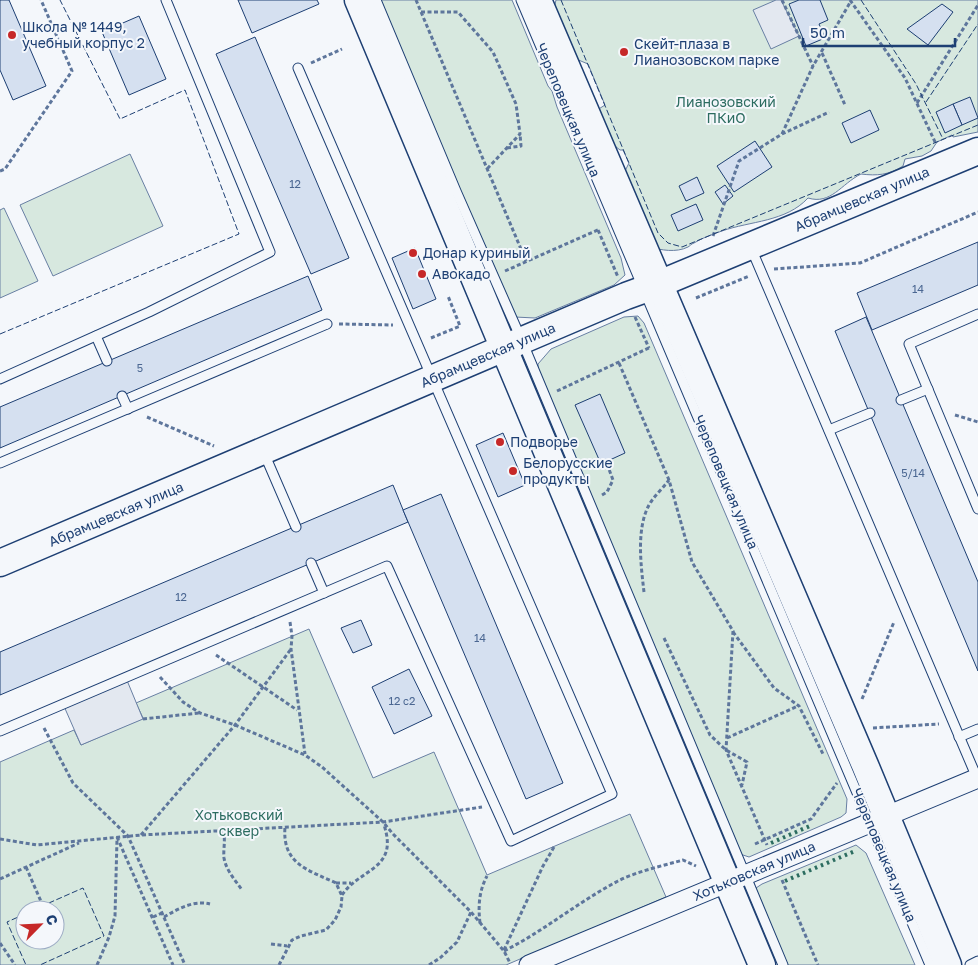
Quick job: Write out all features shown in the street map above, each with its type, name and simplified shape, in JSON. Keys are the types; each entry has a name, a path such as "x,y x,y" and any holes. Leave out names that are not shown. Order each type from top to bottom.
{"main road":[{"path":"358,0 472,274 513,345 736,879 762,965"},
{"name":"Череповецкая улица","path":"538,0 642,286 878,819 948,965"},
{"name":"Абрамцевская улица","path":"0,563 513,345 642,286 750,246 978,151"}],"street":[{"name":"Хотьковская улица","path":"530,965 978,778"}],"lane":[{"path":"0,379 149,312 270,252 166,0"},
{"path":"376,0 456,191 513,345"},
{"name":"Череповецкая улица","path":"521,0 642,286"},
{"path":"0,731 387,566 512,840 612,794 298,68"},
{"path":"750,246 978,778"},
{"path":"978,314 909,344 978,508"},
{"path":"0,463 327,324"},
{"path":"96,336 107,362"},
{"path":"902,400 928,389"},
{"path":"122,396 128,409"},
{"path":"829,430 870,414"},
{"path":"254,455 296,526"},
{"path":"311,563 324,593"},
{"path":"960,737 978,729"},
{"name":"Череповецкая улица","path":"878,819 930,965"},
{"path":"736,879 783,965"},
{"path":"970,965 978,961"}],"path":[{"path":"0,171 6,169 72,71 41,0"},
{"path":"416,0 526,261"},
{"path":"782,0 813,66"},
{"path":"782,134 813,66 851,1 905,78 930,128 943,165"},
{"path":"917,103 978,5"},
{"path":"421,12 458,12 493,52 516,104 521,146 506,148"},
{"path":"298,68 342,49"},
{"path":"821,52 845,105"},
{"path":"712,240 739,160 782,134 829,112"},
{"path":"487,168 520,134"},
{"path":"696,298 760,271 804,265 860,263 978,212"},
{"path":"504,271 602,228"},
{"path":"598,230 642,286"},
{"path":"417,344 460,326 448,296"},
{"path":"634,315 649,348"},
{"path":"327,324 409,325"},
{"path":"551,393 653,346"},
{"path":"619,363 669,480 692,562 733,632 774,688 799,706 826,760"},
{"path":"128,409 254,455"},
{"path":"936,409 978,422"},
{"path":"644,597 640,560 643,527 649,505 669,480"},
{"path":"860,704 902,603"},
{"path":"288,608 298,711 305,755"},
{"path":"733,632 726,750 818,965"},
{"path":"665,641 710,735 726,750 747,762 742,785"},
{"path":"202,645 298,711"},
{"path":"141,835 234,725 291,649"},
{"path":"151,667 183,702 200,713 305,755 322,767 383,822 470,912 504,951 512,965"},
{"path":"727,738 799,706"},
{"path":"143,718 200,713"},
{"path":"38,715 73,783 128,836 185,965"},
{"path":"869,728 954,724"},
{"path":"833,776 837,784"},
{"path":"754,844 811,819 837,784 838,779"},
{"path":"0,839 37,845 141,835 383,822 460,812 495,805"},
{"path":"279,965 287,946 292,940 326,930 335,920 341,907 342,896 349,886 369,874 381,861 387,850 388,838 383,822"},
{"path":"285,827 284,838 289,853 301,867 336,883 346,884 358,881"},
{"path":"224,831 226,840 224,857 227,868 242,890"},
{"path":"118,838 173,965"},
{"path":"97,965 109,937 115,916 118,838"},
{"path":"0,879 84,841"},
{"path":"504,951 543,866 554,847"},
{"path":"504,951 530,938 589,897 620,880 683,860 701,868"},
{"path":"26,867 40,900"},
{"path":"480,923 478,908 482,886 487,876"},
{"path":"336,883 342,896"},
{"path":"164,918 176,910 191,904 202,902 210,904"},
{"path":"428,965 440,958 457,942 470,912"},
{"path":"153,917 162,913"},
{"path":"0,943 15,965"},
{"path":"271,944 287,946"}],"green space":[{"path":"377,0 512,0 621,258 625,275 614,285 535,318 515,317"},
{"name":"Лианозовский ПКиО","path":"556,0 978,0 978,132 953,137 952,135 937,142 931,151 922,156 905,159 903,166 898,169 883,174 861,174 830,196 823,199 808,198 799,206 779,216 719,232 679,250 649,247 621,179 629,163 623,150 620,150 601,135 594,112 605,105 588,64 569,56 552,17"},
{"path":"130,154 163,226 53,276 20,205"},
{"path":"4,208 38,281 0,298 0,210"},
{"path":"638,316 644,323 847,799 846,813 841,817 749,857 734,852 538,384 538,364 551,349 624,317"},
{"name":"Хотьковский сквер","path":"309,629 373,778 434,752 487,875 630,814 666,897 506,965 0,965 0,762 74,730 81,745 143,718 136,703"},
{"path":"856,845 866,853 915,965 784,965 755,896 756,888"}],"shaded area":[{"path":"776,0 781,0 799,36 771,49 753,10"},
{"path":"126,678 143,719 81,745 63,704"}],"building":[{"name":"Школа № 1449, учебный корпус 2","path":"0,0 9,0 46,86 13,100 0,70"},
{"path":"238,0 317,0 319,4 252,33"},
{"path":"799,0 820,0 828,20 819,24 825,38 806,46 789,4"},
{"path":"942,4 953,12 928,45 907,29"},
{"path":"139,16 166,79 129,95 102,32"},
{"path":"255,37 349,258 311,274 216,54"},
{"path":"970,97 978,118 962,125 953,104"},
{"path":"953,104 962,125 945,133 936,112"},
{"path":"870,110 879,130 851,143 842,123"},
{"path":"755,141 772,167 734,192 717,166"},
{"path":"697,177 704,193 686,201 679,186"},
{"path":"725,185 733,196 723,204 715,192"},
{"path":"696,204 703,220 678,231 671,215"},
{"path":"978,242 978,285 872,330 857,293"},
{"path":"415,248 436,299 413,309 392,258"},
{"path":"308,276 322,310 0,448 0,407"},
{"path":"866,317 978,582 978,671 835,331"},
{"path":"600,394 625,453 601,464 575,405"},
{"path":"503,433 525,485 498,497 476,445"},
{"path":"393,485 408,522 0,695 0,652"},
{"path":"441,494 563,783 526,799 403,510"},
{"path":"361,620 372,645 353,653 341,628"},
{"path":"409,669 432,716 394,734 372,687"}],"hedge":[{"path":"771,843 812,825"},
{"path":"785,881 855,851"}],"fence":[{"path":"0,334 239,234 185,90 120,119 60,0"},
{"path":"561,0 658,233 668,243 682,247 978,125"},
{"path":"861,0 916,84 943,139"},
{"path":"926,102 978,24"},
{"path":"40,965 104,936 83,888 56,900"},
{"path":"15,918 7,922 15,940"},
{"path":"19,950 26,965"}],"place":[{"name":"Школа № 1449, учебный корпус 2","path":"12,35"},
{"name":"Скейт-плаза в Лианозовском парке","path":"624,52"},
{"name":"Донар куриный","path":"413,253"},
{"name":"Авокадо","path":"422,274"},
{"name":"Подворье","path":"500,442"},
{"name":"Белорусские продукты","path":"513,471"}]}
